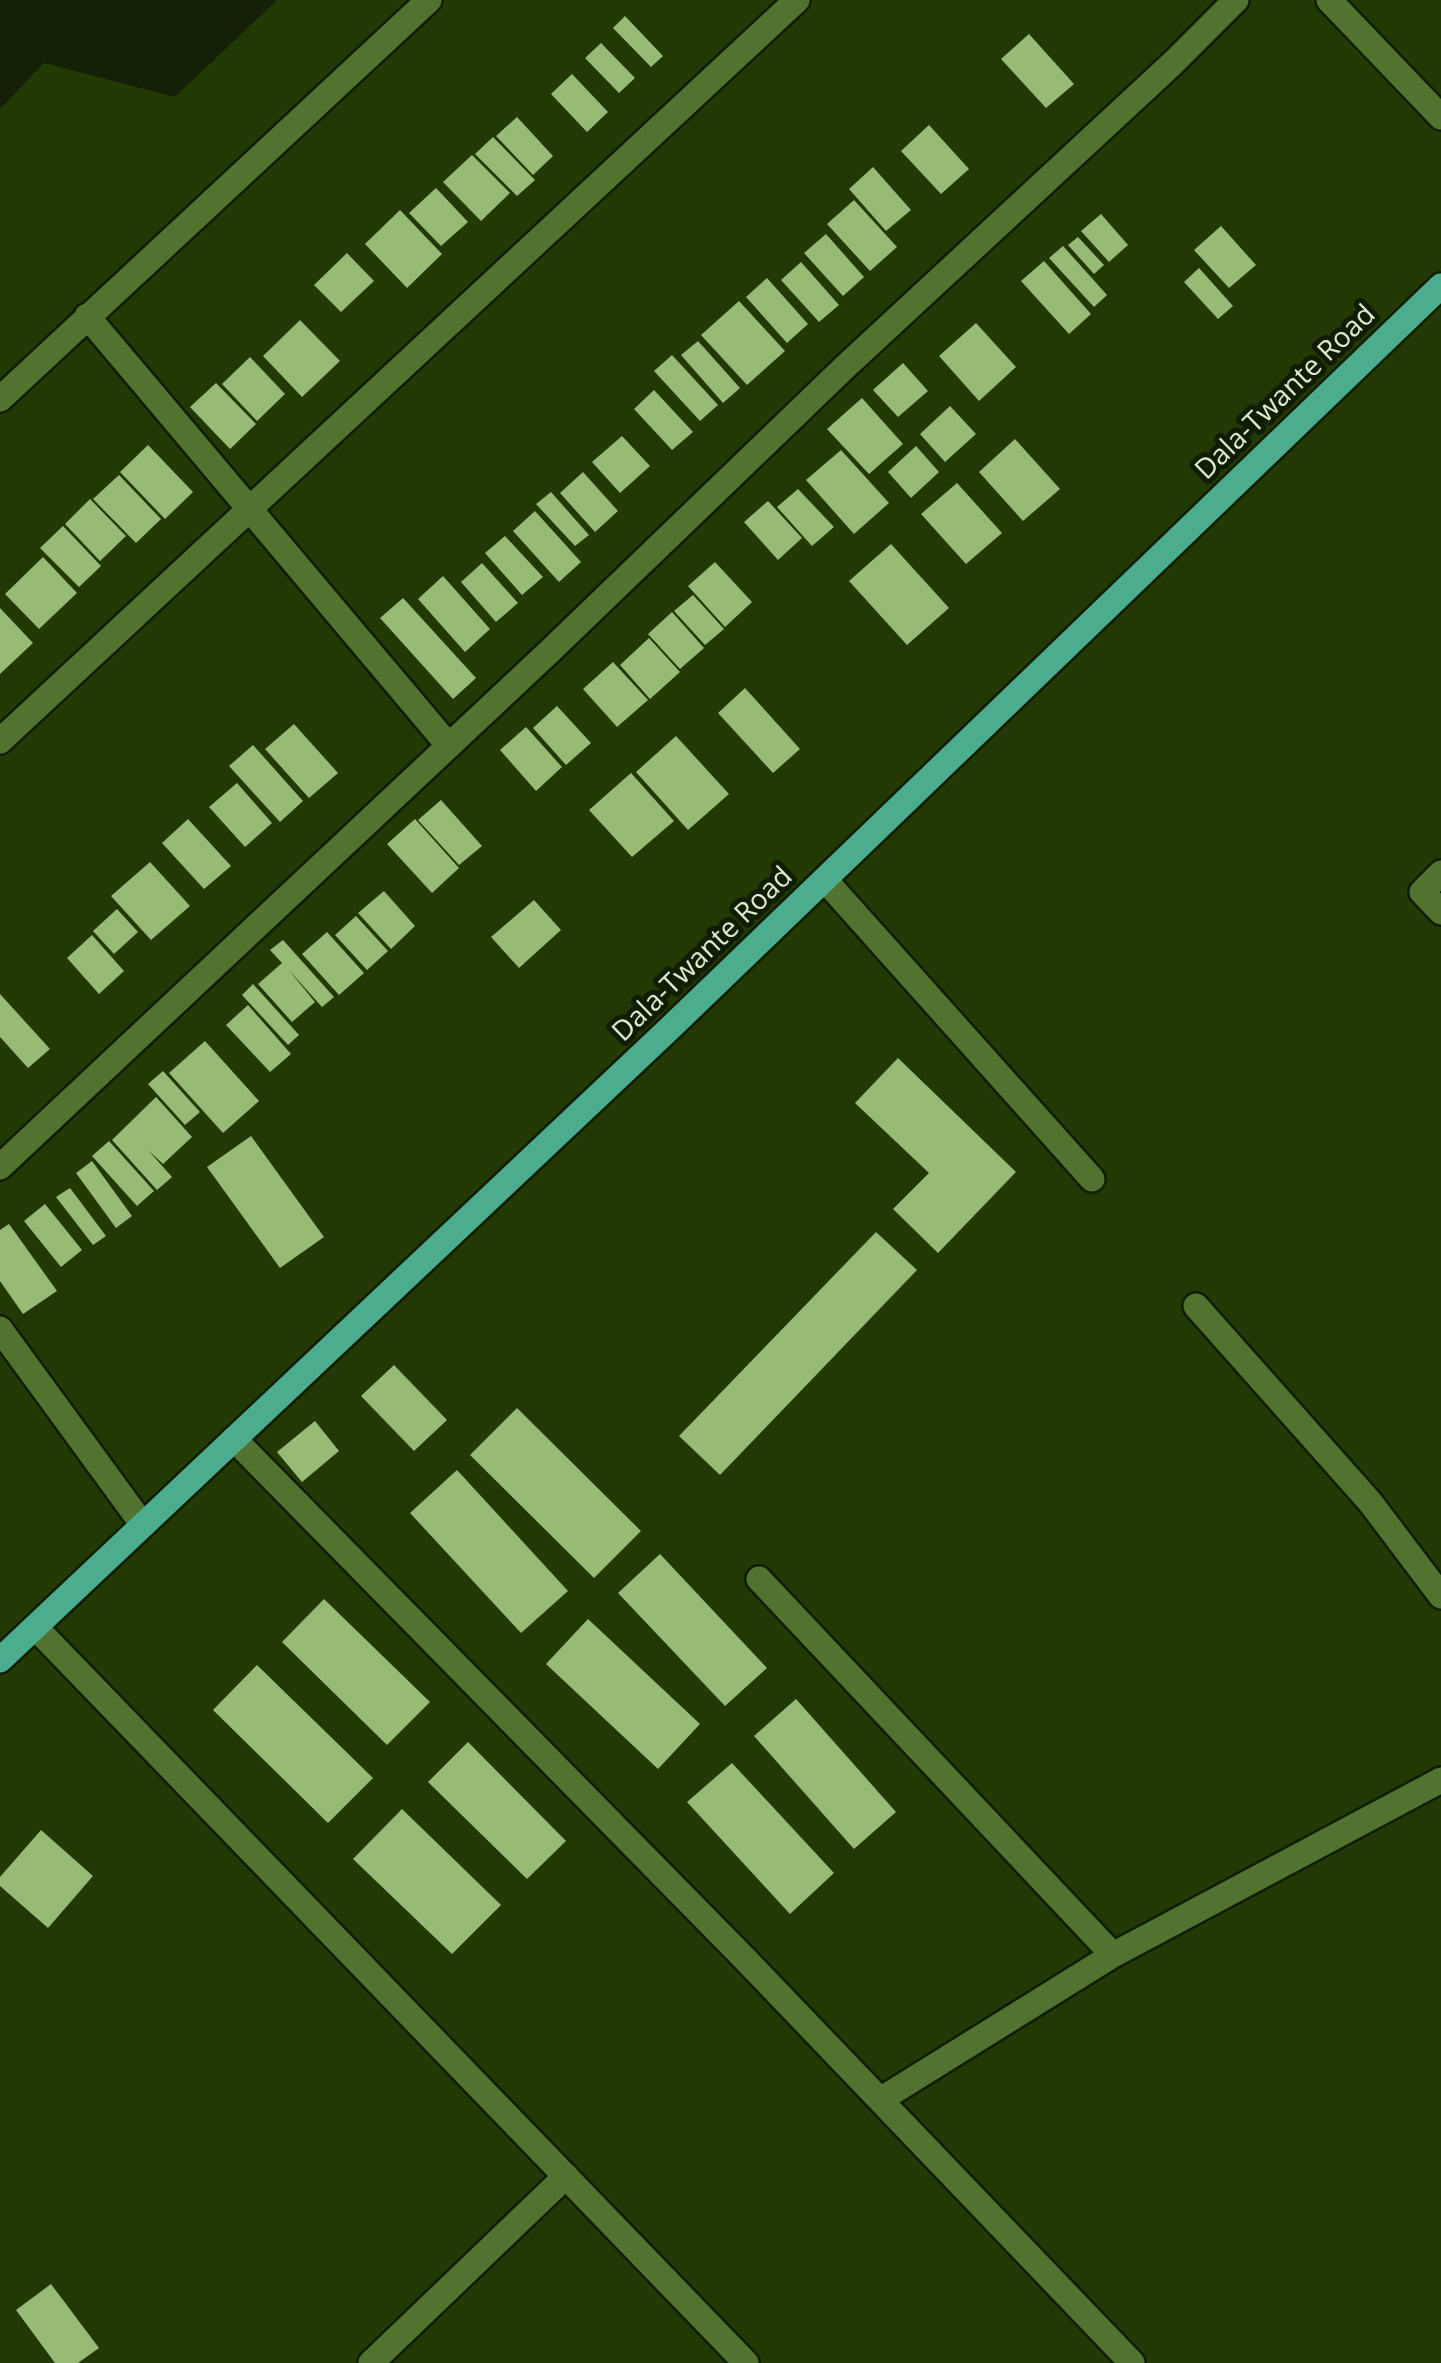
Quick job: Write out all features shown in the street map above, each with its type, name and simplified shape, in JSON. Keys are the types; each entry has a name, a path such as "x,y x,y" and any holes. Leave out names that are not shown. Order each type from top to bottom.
{"main road":[{"name":"Dala-Twante Road","path":"0,1660 825,880 1441,286"}],"street":[{"path":"0,399 429,0"},
{"path":"0,741 797,0"},
{"path":"0,1167 1236,0"},
{"path":"1329,0 1441,117"},
{"path":"87,316 449,746"},
{"path":"1441,873 1422,892 1441,912"},
{"path":"825,880 1092,1179"},
{"path":"1196,1306 1370,1502 1441,1596"},
{"path":"0,1329 143,1525"},
{"path":"234,1439 1132,2363"},
{"path":"758,1578 1113,1955"},
{"path":"35,1628 746,2363"},
{"path":"880,2100 1113,1955 1441,1780"},
{"path":"371,2363 566,2176"}],"shaded area":[{"path":"0,0 277,0 175,97 44,63 0,109"}],"building":[{"path":"625,16 663,56 651,67 613,28"},
{"path":"1029,34 1074,84 1046,108 1001,59"},
{"path":"601,43 635,78 619,93 585,58"},
{"path":"572,74 608,112 587,132 551,94"},
{"path":"517,117 553,156 533,175 496,136"},
{"path":"929,125 969,169 941,194 901,151"},
{"path":"493,137 535,180 517,196 475,154"},
{"path":"472,155 510,193 481,221 443,182"},
{"path":"873,167 911,210 886,231 849,189"},
{"path":"436,188 468,222 441,246 409,213"},
{"path":"854,200 897,247 870,271 827,224"},
{"path":"400,210 442,254 407,288 365,244"},
{"path":"1101,214 1128,245 1109,262 1081,231"},
{"path":"1221,226 1256,265 1229,288 1194,250"},
{"path":"826,234 864,277 843,296 804,253"},
{"path":"1078,237 1104,265 1094,274 1068,245"},
{"path":"1063,246 1107,295 1094,307 1049,258"},
{"path":"347,253 374,281 341,312 314,285"},
{"path":"1044,261 1091,314 1069,334 1021,281"},
{"path":"801,262 839,305 819,322 781,280"},
{"path":"1199,268 1233,306 1218,319 1184,282"},
{"path":"767,278 808,324 787,343 746,297"},
{"path":"739,301 785,351 747,385 701,335"},
{"path":"300,320 340,361 302,397 263,356"},
{"path":"976,323 1016,367 979,401 939,356"},
{"path":"698,341 740,388 723,403 681,355"},
{"path":"672,355 718,405 700,421 654,371"},
{"path":"250,357 285,394 257,421 222,384"},
{"path":"903,363 928,391 898,417 873,390"},
{"path":"216,383 256,424 230,449 190,407"},
{"path":"654,390 693,432 672,450 634,409"},
{"path":"862,398 903,444 869,474 827,429"},
{"path":"950,406 976,434 945,462 920,434"},
{"path":"622,436 650,466 620,493 592,462"},
{"path":"1015,439 1060,489 1023,521 979,472"},
{"path":"148,445 193,492 165,519 120,472"},
{"path":"916,446 939,472 911,498 888,472"},
{"path":"841,450 889,503 854,534 806,480"},
{"path":"583,472 618,511 595,532 560,493"},
{"path":"119,475 161,519 136,543 93,499"},
{"path":"957,483 1002,533 966,564 921,514"},
{"path":"798,489 834,527 812,546 777,507"},
{"path":"551,492 589,535 575,546 536,504"},
{"path":"90,499 126,536 100,561 65,524"},
{"path":"768,501 802,538 778,560 744,522"},
{"path":"535,511 581,562 559,582 513,531"},
{"path":"63,526 101,566 79,587 40,548"},
{"path":"505,536 543,577 522,595 485,553"},
{"path":"891,544 949,608 907,645 849,581"},
{"path":"43,557 77,593 39,629 5,594"},
{"path":"715,562 752,602 725,627 688,586"},
{"path":"482,563 518,603 496,622 461,582"},
{"path":"443,576 490,629 465,652 418,599"},
{"path":"693,595 724,629 705,645 674,611"},
{"path":"403,598 476,678 453,699 380,618"},
{"path":"0,608 33,643 0,674"},
{"path":"672,612 704,648 680,669 648,634"},
{"path":"649,638 680,672 650,699 620,665"},
{"path":"613,662 648,700 617,727 583,689"},
{"path":"745,688 800,749 773,773 718,713"},
{"path":"557,706 591,743 566,765 533,728"},
{"path":"294,724 338,773 309,798 265,749"},
{"path":"526,727 562,767 536,791 500,750"},
{"path":"676,736 729,794 688,830 636,772"},
{"path":"253,745 303,801 280,822 229,766"},
{"path":"631,773 674,821 632,857 589,810"},
{"path":"237,783 272,823 245,847 209,807"},
{"path":"441,800 482,846 459,865 418,820"},
{"path":"188,819 231,866 204,889 162,843"},
{"path":"415,819 459,868 432,893 387,844"},
{"path":"150,862 190,906 151,940 111,896"},
{"path":"384,891 415,926 391,949 358,913"},
{"path":"534,900 561,930 519,968 491,937"},
{"path":"117,909 138,932 114,954 93,931"},
{"path":"356,916 388,951 367,970 335,935"},
{"path":"327,932 364,973 339,995 302,954"},
{"path":"92,935 124,971 99,994 67,958"},
{"path":"283,940 334,997 322,1007 288,969 315,1002 292,1022 258,984 282,963 270,950"},
{"path":"253,984 299,1035 288,1045 242,995"},
{"path":"0,994 50,1049 28,1068 0,1037"},
{"path":"248,1005 291,1054 270,1072 226,1025"},
{"path":"205,1041 259,1101 223,1133 169,1073"},
{"path":"898,1058 1016,1172 938,1253 893,1209 929,1173 855,1103"},
{"path":"163,1071 200,1112 185,1125 148,1084"},
{"path":"156,1097 192,1137 163,1164 148,1150 172,1177 157,1190 112,1140"},
{"path":"251,1136 324,1237 280,1268 207,1167"},
{"path":"109,1141 154,1191 137,1206 92,1156"},
{"path":"92,1161 132,1216 116,1228 76,1173"},
{"path":"70,1188 106,1236 93,1245 56,1197"},
{"path":"45,1204 82,1250 61,1267 24,1221"},
{"path":"9,1224 57,1291 23,1314 0,1281 0,1230"},
{"path":"876,1232 917,1270 720,1475 679,1436"},
{"path":"394,1365 447,1420 414,1451 361,1396"},
{"path":"517,1408 641,1531 594,1578 470,1455"},
{"path":"315,1421 339,1451 302,1482 277,1452"},
{"path":"457,1470 568,1591 521,1633 410,1513"},
{"path":"660,1554 767,1668 725,1706 618,1593"},
{"path":"324,1599 430,1702 387,1745 282,1642"},
{"path":"588,1619 700,1724 658,1769 546,1664"},
{"path":"257,1665 373,1778 328,1823 213,1710"},
{"path":"796,1699 896,1812 854,1849 754,1736"},
{"path":"468,1742 566,1841 527,1879 428,1782"},
{"path":"732,1763 834,1873 790,1914 687,1802"},
{"path":"402,1809 501,1905 452,1954 353,1859"},
{"path":"41,1830 93,1876 48,1928 0,1886 0,1877"},
{"path":"51,2284 99,2348 78,2363 55,2363 16,2310"}]}
